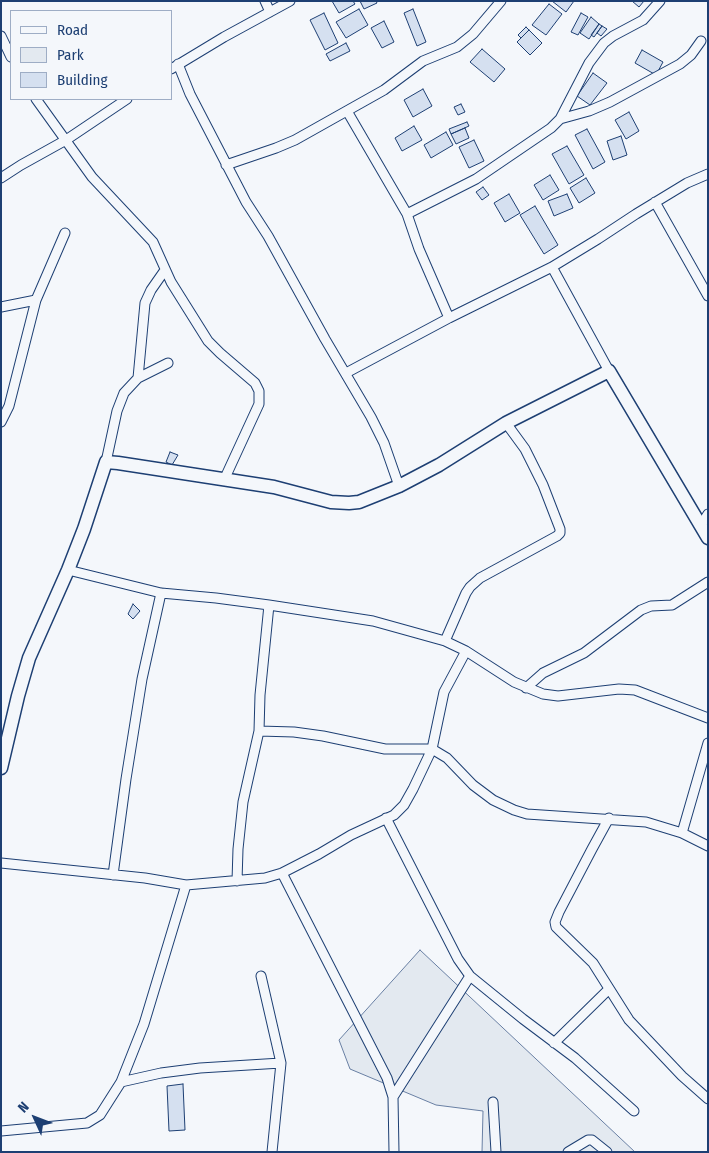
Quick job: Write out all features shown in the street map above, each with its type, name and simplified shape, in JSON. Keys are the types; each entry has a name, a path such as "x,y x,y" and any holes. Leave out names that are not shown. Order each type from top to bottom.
{"street":[{"path":"265,1 270,12"},
{"path":"290,1 175,67 226,164 384,443 399,486"},
{"path":"226,164 276,148 294,140 384,90 423,61 465,42 501,1"},
{"path":"407,214 476,179 551,128 560,119 589,63 604,43 613,36 635,26 660,1"},
{"path":"1,36 10,54"},
{"path":"560,119 589,111 610,102 680,64 691,55 701,41"},
{"path":"37,100 101,188 153,242 171,282 208,341 256,383 260,404 224,480"},
{"path":"1,178 66,140 126,100"},
{"path":"346,111 407,214 419,250 449,318"},
{"path":"346,373 449,318 552,267 655,202 687,183 708,174"},
{"path":"655,202 708,296"},
{"path":"1,422 9,406 36,300 65,233"},
{"path":"552,267 609,371 708,538"},
{"path":"138,378 145,303 166,270"},
{"path":"1,306 36,300"},
{"path":"1,768 30,658 84,529 106,462 117,411 124,393 138,378 168,363"},
{"path":"106,462 274,487 331,502 349,503 399,486 439,465 506,422 609,371"},
{"path":"445,641 470,587 480,578 560,533 543,485 525,448 506,422"},
{"path":"701,525 708,514"},
{"path":"68,570 162,593 269,604 373,621 445,641 466,651 502,676 543,694 558,696 619,689 635,690 708,718"},
{"path":"526,688 543,673 584,653 641,610 651,606 672,605 708,582"},
{"path":"113,875 142,679 162,593"},
{"path":"237,881 243,802 259,730 260,695 269,604"},
{"path":"1,863 186,885 265,878 282,873 351,834 394,814 404,805 432,749 444,692 466,651"},
{"path":"259,730 323,736 386,748 432,749 447,758 473,785 493,800 514,810 527,814 610,818 646,822 682,833 708,846"},
{"path":"682,833 708,743"},
{"path":"386,818 458,959 470,976 575,1058 634,1111"},
{"path":"610,818 555,922 556,927 586,954 593,963 628,1020 682,1076 708,1099"},
{"path":"282,873 387,1078 393,1097 394,1152"},
{"path":"1,1131 87,1123 100,1115 121,1082 144,1024 186,885"},
{"path":"261,976 281,1064 272,1152"},
{"path":"393,1097 470,976"},
{"path":"554,1043 609,989"},
{"path":"121,1082 161,1073 200,1068 281,1064"},
{"path":"493,1102 496,1152"},
{"path":"568,1152 588,1140 592,1140 607,1152"}],"green space":[{"path":"420,950 635,1152 482,1152 483,1111 436,1105 350,1069 339,1040"}],"building":[{"path":"332,1 353,1 355,4 339,13"},
{"path":"360,1 376,1 377,3 364,9"},
{"path":"552,1 574,1 566,12"},
{"path":"632,1 644,1 639,7"},
{"path":"549,4 562,14 546,35 532,25"},
{"path":"359,9 368,25 346,38 336,22"},
{"path":"413,9 426,42 417,46 404,13"},
{"path":"324,13 338,43 325,50 310,20"},
{"path":"581,13 588,17 578,35 571,32"},
{"path":"591,17 599,24 589,39 580,33"},
{"path":"384,21 394,42 382,48 371,28"},
{"path":"599,24 602,26 594,37 591,35"},
{"path":"602,26 607,29 601,36 597,33"},
{"path":"526,27 529,30 521,38 518,35"},
{"path":"529,30 542,43 530,55 517,42"},
{"path":"346,43 350,51 330,61 326,54"},
{"path":"482,49 505,69 494,82 470,62"},
{"path":"642,50 663,62 656,75 635,63"},
{"path":"593,73 607,83 590,105 577,96"},
{"path":"423,89 432,106 413,117 404,100"},
{"path":"461,104 465,112 458,115 454,107"},
{"path":"629,112 639,131 626,139 615,120"},
{"path":"467,122 469,126 451,134 449,129"},
{"path":"414,126 422,140 402,151 395,138"},
{"path":"465,128 469,138 456,144 451,134"},
{"path":"587,129 605,162 593,169 575,135"},
{"path":"446,132 453,145 431,158 424,145"},
{"path":"621,136 627,155 613,160 607,141"},
{"path":"474,140 484,161 469,168 459,147"},
{"path":"567,146 584,175 569,184 552,154"},
{"path":"550,175 559,190 543,200 534,185"},
{"path":"586,178 595,193 579,203 570,188"},
{"path":"483,187 489,195 482,200 476,192"},
{"path":"509,194 520,213 505,222 494,203"},
{"path":"567,194 573,208 554,216 548,201"},
{"path":"535,206 558,245 544,254 520,215"},
{"path":"170,452 178,455 172,465 166,462"},
{"path":"133,604 140,611 133,619 128,614"},
{"path":"183,1084 185,1130 169,1131 167,1086"}]}
